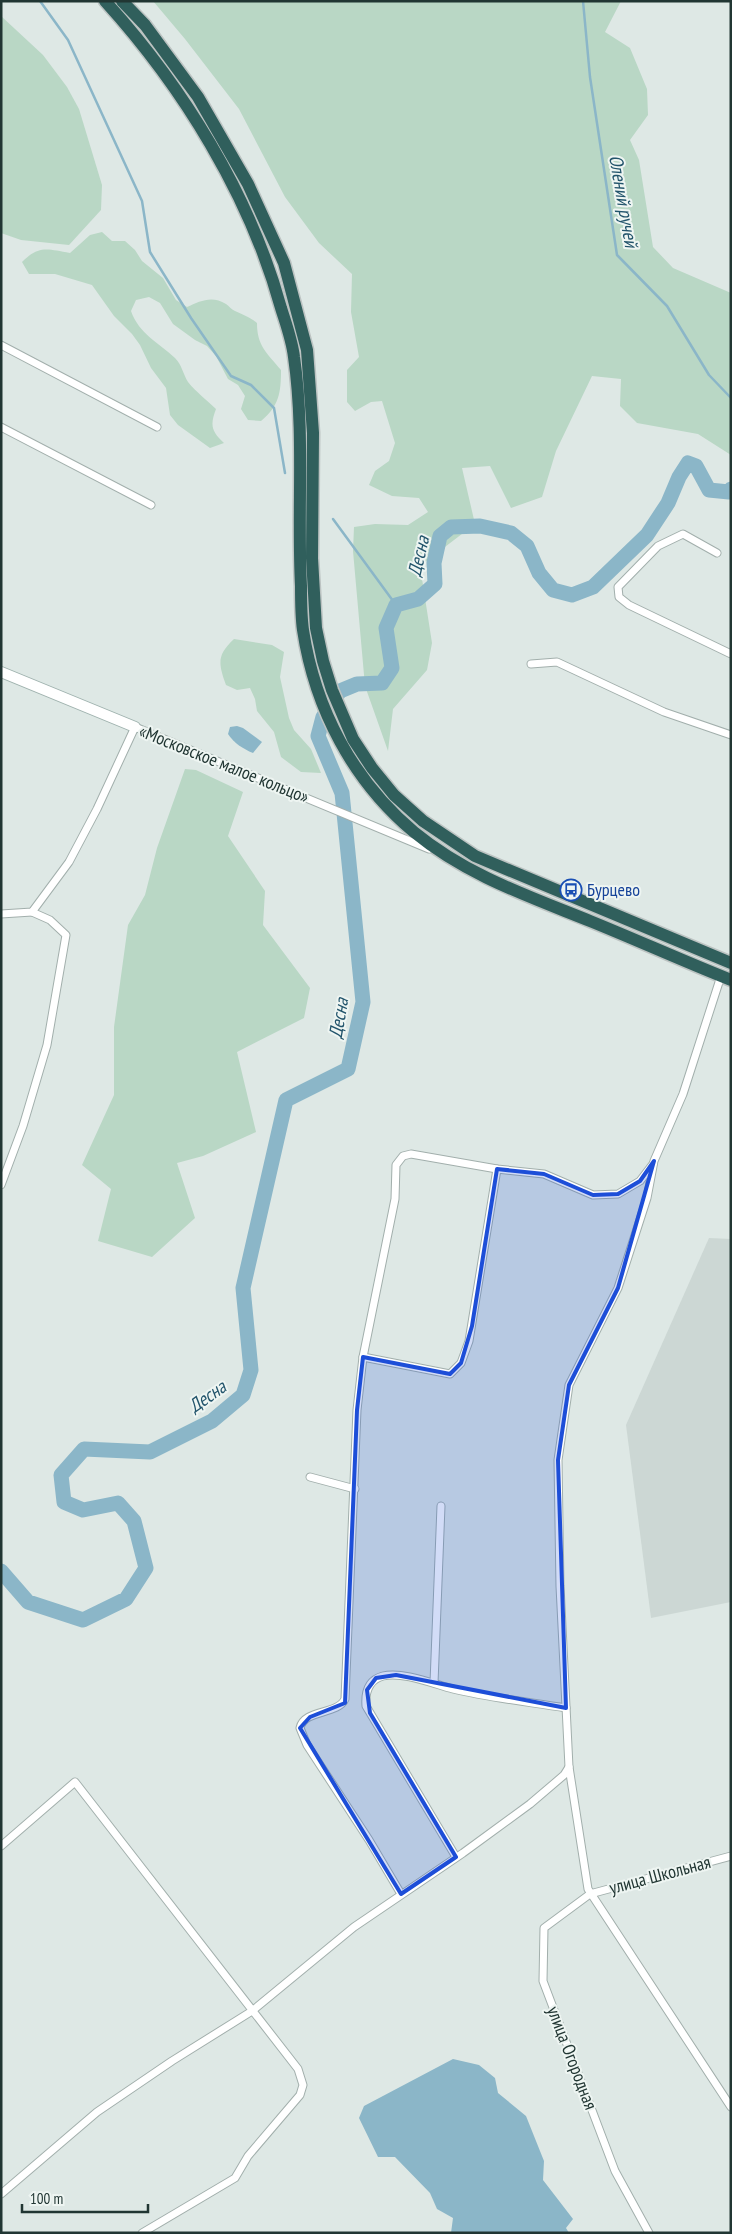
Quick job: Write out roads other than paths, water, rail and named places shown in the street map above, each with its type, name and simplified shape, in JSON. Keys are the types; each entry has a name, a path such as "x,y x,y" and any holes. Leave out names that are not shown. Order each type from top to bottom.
{"highway":[{"path":"105,1 134,34 186,104 235,190 271,269 294,354 301,432 299,558 302,628 309,663 328,717 341,745 360,775 386,806 414,832 447,857 486,879 726,978"},
{"path":"122,1 144,25 198,97 248,184 284,264 307,350 313,433 312,558 316,628 323,661 340,713 353,739 372,768 394,795 423,821 474,856 731,964"}],"street":[{"path":"1,346 157,427"},
{"path":"1,427 151,505"},
{"path":"717,554 683,534 658,546 618,587 619,597 629,605 731,654"},
{"path":"531,664 557,662 664,712 731,735"},
{"name":"«Московское малое кольцо»","path":"1,672 372,824 447,857"},
{"path":"32,912 69,862 97,809 135,727"},
{"path":"1,914 32,912 50,920 66,935 48,1045 23,1126 1,1185"},
{"path":"726,978 654,1162 647,1198 618,1288 569,1385 558,1460 560,1586 569,1767 590,1894 668,2008 731,2107"},
{"path":"401,1894 369,1840 307,1744 300,1728 310,1717 339,1706 346,1699 357,1410 363,1357 395,1199 396,1165 403,1156 411,1154 497,1169 544,1174 593,1195 618,1194 640,1181 654,1162"},
{"path":"363,1357 450,1374 461,1363 466,1352 472,1326 497,1169"},
{"path":"310,1477 355,1489"},
{"path":"434,1683 441,1506"},
{"path":"456,1857 366,1706 368,1687 376,1678 396,1675 454,1689 566,1708"},
{"path":"1,2194 97,2112 172,2061 252,2011 339,1938 530,1804 564,1775 569,1767"},
{"path":"1,1846 75,1782 298,2069 303,2085 300,2096 248,2156 235,2178 142,2233"},
{"name":"улица Школьная","path":"590,1894 731,1856"},
{"name":"улица Огородная","path":"590,1894 544,1928 543,1981 615,2172 649,2233"}],"water":[{"path":"237,726 243,728 262,742 253,753 239,745 228,734 230,727"},
{"path":"453,2059 479,2065 495,2078 498,2093 526,2116 544,2161 543,2180 573,2219 566,2228 569,2233 451,2233 453,2218 437,2209 430,2193 395,2157 378,2157 359,2118 364,2106"}],"waterway":[{"path":"40,1 68,40 142,201 150,252 191,318 231,376 251,385 274,408 285,473"},
{"name":"Олений ручей","path":"583,1 590,77 617,255 667,306 709,375 731,398"},
{"name":"Десна","path":"1,1571 28,1602 83,1620 126,1599 146,1568 134,1521 118,1503 83,1510 64,1502 61,1475 84,1449 150,1452 212,1421 243,1395 251,1370 243,1288 286,1100 348,1069 363,1002 342,793 318,736 323,717 340,691 357,684 382,683 392,668 386,628 396,605 418,599 435,584 434,563 440,536 451,527 480,526 511,533 527,546 539,573 553,590 572,595 593,587 647,535 668,503 679,477 688,463 696,466 709,490 729,492 731,489"},
{"path":"333,519 396,605"}],"place":[{"name":"Бурцево","path":"571,890"}]}
